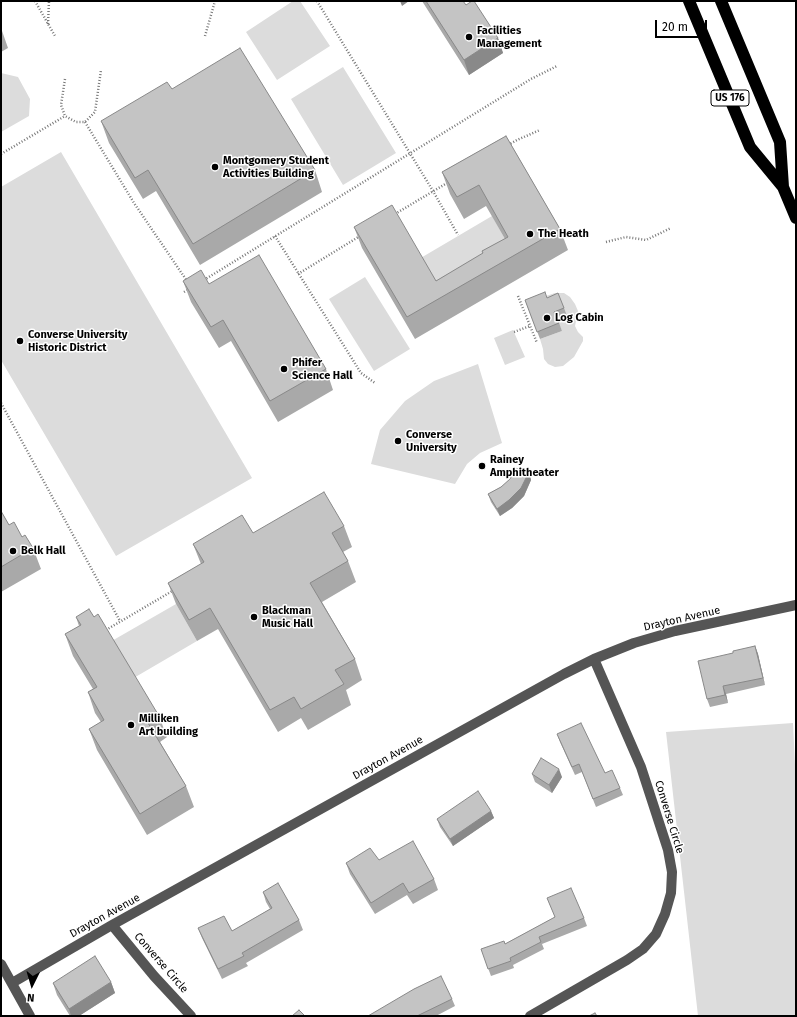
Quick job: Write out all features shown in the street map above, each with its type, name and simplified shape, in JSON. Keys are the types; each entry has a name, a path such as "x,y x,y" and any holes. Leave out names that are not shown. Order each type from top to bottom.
{"highway":[{"name":"US 176","path":"689,1 750,147 784,187 796,218"},
{"path":"721,1 780,142 784,187"}],"street":[{"name":"Drayton Avenue","path":"12,983 112,925 564,674 594,659 634,643 675,631 796,606"},
{"name":"Converse Circle","path":"530,1016 627,960 643,949 656,934 665,914 671,893 672,872 668,850 641,767 594,659"},
{"name":"Converse Circle","path":"112,925 154,976 191,1016"},
{"path":"1,964 30,1016"}],"path":[{"path":"35,1 55,36"},
{"path":"48,24 49,1"},
{"path":"204,36 215,1"},
{"path":"317,1 433,191 458,235"},
{"path":"198,284 531,79 557,66"},
{"path":"65,79 61,105 65,116 76,122 85,122 95,112 101,70"},
{"path":"1,154 65,116"},
{"path":"85,122 134,203 188,282"},
{"path":"504,148 517,140 540,130"},
{"path":"393,216 452,180"},
{"path":"606,242 626,237 646,240 670,228"},
{"path":"298,274 366,232"},
{"path":"275,236 361,373 375,383"},
{"path":"184,292 191,288"},
{"path":"518,296 537,343"},
{"path":"514,332 530,326"},
{"path":"1,403 120,621"},
{"path":"104,631 179,587"}],"shaded area":[{"path":"293,1 300,1 330,46 277,80 246,32"},
{"path":"343,67 396,153 343,185 291,99"},
{"path":"1,73 18,77 30,99 29,116 1,132"},
{"path":"61,152 252,478 116,556 1,360 1,187"},
{"path":"492,216 516,258 444,302 419,259"},
{"path":"365,277 410,349 374,371 329,299"},
{"path":"555,293 564,293 570,297 575,304 578,311 575,326 583,337 583,341 574,357 563,366 555,367 548,364 544,359 540,339 562,331 546,296"},
{"path":"513,330 525,357 505,365 494,338"},
{"path":"478,364 502,443 480,453 467,464 455,484 371,464 380,430 405,401 434,381"},
{"path":"176,604 197,641 132,679 110,642"},
{"path":"793,723 796,785 796,1016 698,1016 666,732"}],"building":[{"name":"Facilities Management","path":"426,1 463,1 466,5 474,1 498,38 464,60"},
{"name":"Montgomery Student Activities Building","path":"240,48 315,170 193,244 148,170 135,178 101,121 167,82 172,89"},
{"path":"506,136 560,229 407,317 354,227 392,205 436,281 483,253 482,251 508,237 479,185 457,197 442,172"},
{"name":"Phifer Science Hall","path":"259,255 326,369 270,401 223,320 211,327 183,281 201,270 209,284"},
{"name":"Log Cabin","path":"545,292 547,298 558,293 564,308 554,312 559,323 537,332 525,300"},
{"path":"515,468 529,472 521,488 497,509 488,494 501,487 510,479"},
{"name":"Blackman Music Hall","path":"324,492 344,526 332,533 348,561 310,583 355,659 335,670 344,684 301,709 294,697 270,710 210,608 189,620 168,583 204,562 193,544 242,515 253,533"},
{"path":"1,511 9,525 14,522 22,537 25,535 33,548 1,567"},
{"name":"Milliken Art building","path":"89,609 94,617 98,614 159,716 148,723 186,786 140,814 89,729 104,720 88,692 97,687 65,634 81,625 76,617"},
{"path":"755,646 763,678 723,686 725,695 707,699 698,661"},
{"path":"581,723 605,773 612,770 620,788 593,799 579,764 572,767 557,734"},
{"path":"541,758 559,769 549,785 532,774"},
{"path":"478,791 491,811 450,839 437,819"},
{"path":"413,841 434,879 409,893 403,883 371,903 346,863 370,848 379,860"},
{"path":"278,883 299,920 242,953 244,956 218,969 198,928 224,916 232,931 272,908 263,892"},
{"path":"571,888 584,918 539,937 541,942 510,958 511,961 488,969 481,949 504,941 505,944 555,917 547,898"},
{"path":"95,956 111,982 69,1009 53,983"},
{"path":"441,976 452,999 417,1016 368,1016 414,989"},
{"path":"299,1010 305,1016 292,1016"},
{"path":"595,1013 597,1016 589,1016"}],"place":[{"name":"Facilities Management","path":"469,37"},
{"name":"Montgomery Student Activities Building","path":"215,167"},
{"name":"The Heath","path":"530,234"},
{"name":"Log Cabin","path":"547,318"},
{"name":"Converse University Historic District","path":"20,341"},
{"name":"Phifer Science Hall","path":"284,369"},
{"name":"Converse University","path":"398,441"},
{"name":"Rainey Amphitheater","path":"482,466"},
{"name":"Belk Hall","path":"13,551"},
{"name":"Blackman Music Hall","path":"254,617"},
{"name":"Milliken Art building","path":"131,725"}]}
